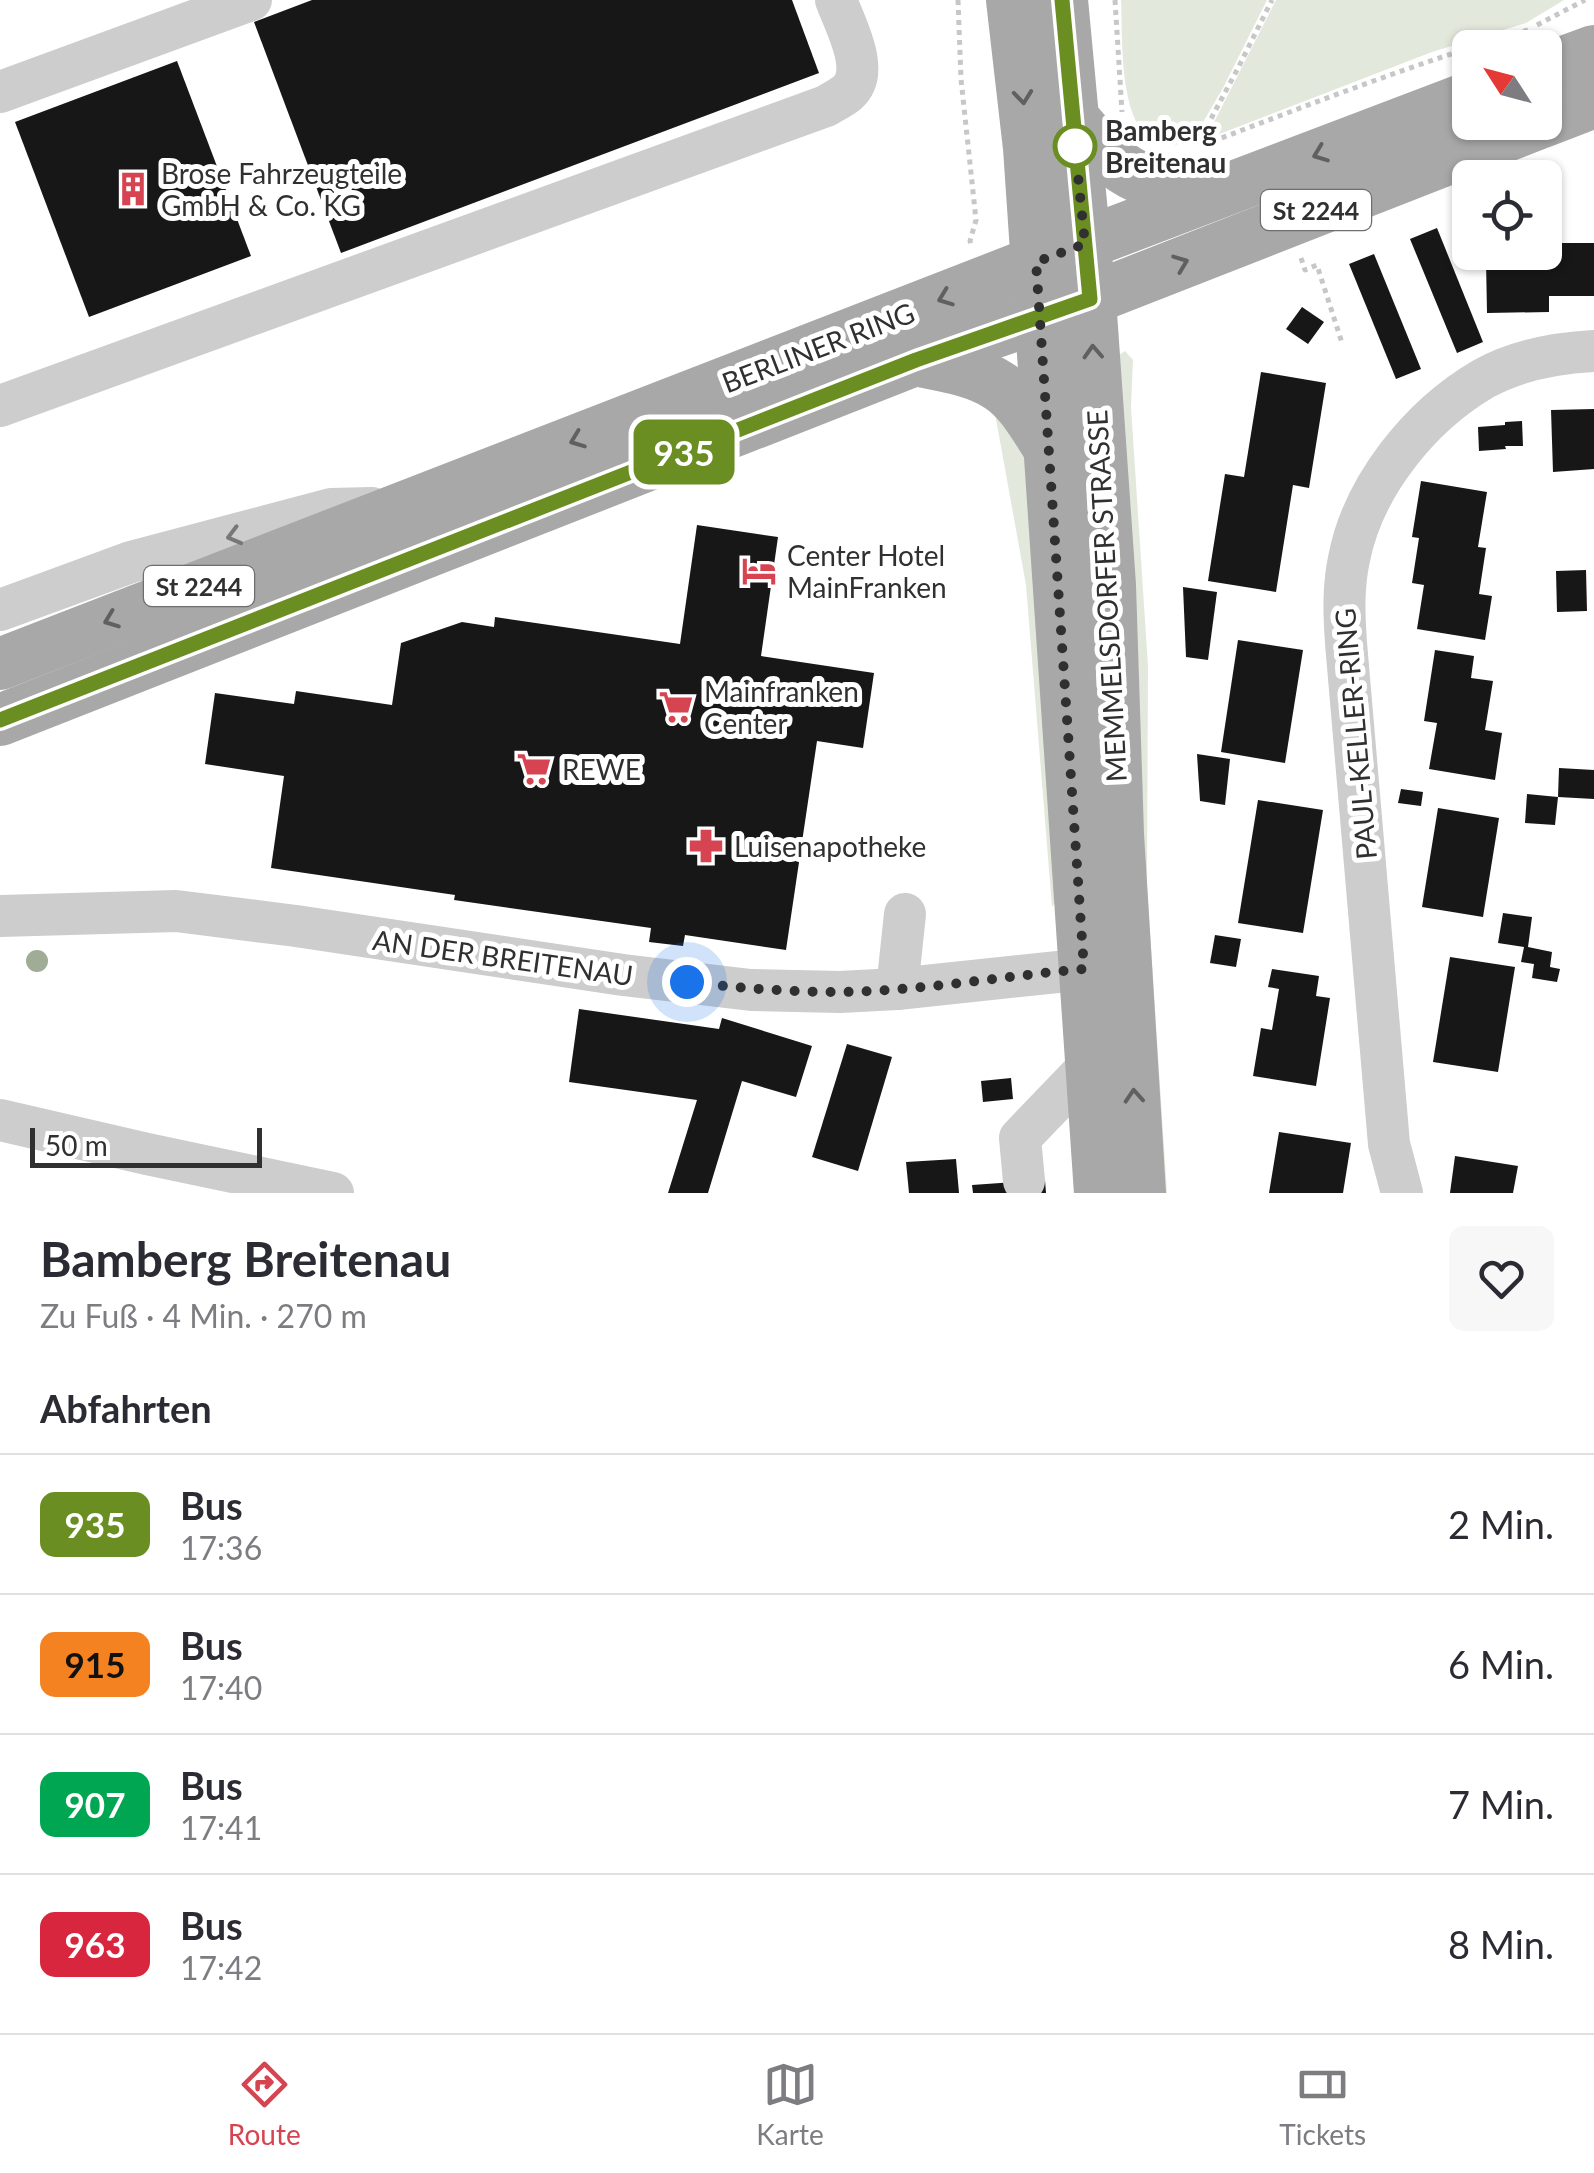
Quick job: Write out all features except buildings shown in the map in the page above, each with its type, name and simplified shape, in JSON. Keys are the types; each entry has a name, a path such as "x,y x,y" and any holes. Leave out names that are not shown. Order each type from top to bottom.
{"main road":[{"name":"MEMMELSDORFER STRASSE","path":"1012,0 1028,148 1049,448 1105,967 1140,1193"},
{"name":"MEMMELSDORFER STRASSE","path":"1062,0 1098,116 1085,244 1110,584 1118,834 1091,1064 1100,1193"},
{"path":"1562,62 1594,51"},
{"name":"BERLINER RING","path":"1562,115 1594,102"},
{"name":"BERLINER RING","path":"0,664 1452,104"},
{"path":"1098,116 1114,162 1138,177 1225,191"},
{"name":"BERLINER RING","path":"0,720 916,360 1090,299 1497,140"},
{"path":"916,360 954,368 999,386 1016,402 1049,448"}],"street":[{"path":"0,92 251,0"},
{"path":"0,406 826,106 856,82 858,61 836,0"},
{"name":"PAUL-KELLER-RING","path":"1402,1193 1390,1144 1346,642 1344,594 1349,556 1366,506 1393,462 1425,424 1453,400 1484,379 1515,365 1559,353 1594,351"},
{"path":"0,610 130,562 331,509 398,508"},
{"name":"AN DER BREITENAU","path":"0,916 176,911 751,990 897,989 1105,967"},
{"path":"897,989 905,914"},
{"path":"1024,1181 1020,1138 1091,1064"},
{"path":"0,1120 333,1193"}],"path":[{"path":"958,0 961,79 976,220 970,241 982,284"},
{"path":"1098,116 1115,0"},
{"path":"1272,0 1196,148 1344,92 1530,29 1580,1"},
{"path":"1300,255 1306,270 1317,265 1342,343"}],"shaded area":[{"path":"1121,0 1267,0 1192,141 1161,144 1147,136 1136,122 1125,81"},
{"path":"1276,0 1564,0 1526,23 1503,30 1452,30 1452,46 1207,136"},
{"path":"1125,351 1133,360 1131,407 1148,666 1147,886 1167,1193 1158,1193 1116,357"},
{"path":"997,408 1029,454 1058,898 1052,907 1026,585"}],"bus line":[{"name":"935","path":"0,720 916,360 1090,299 1062,0"}],"place":[{"name":"Bamberg Breitenau","path":"1075,146"},
{"name":"Brose Fahrzeugteile GmbH & Co. KG","path":"133,189"},
{"name":"Center Hotel MainFranken","path":"759,571"},
{"name":"Mainfranken Center","path":"676,707"},
{"name":"REWE","path":"534,769"},
{"name":"Luisenapotheke","path":"706,846"}],"route":[{"path":"687,982 751,990 840,992 1084,969 1036,262 1085,244 1075,146"}]}
